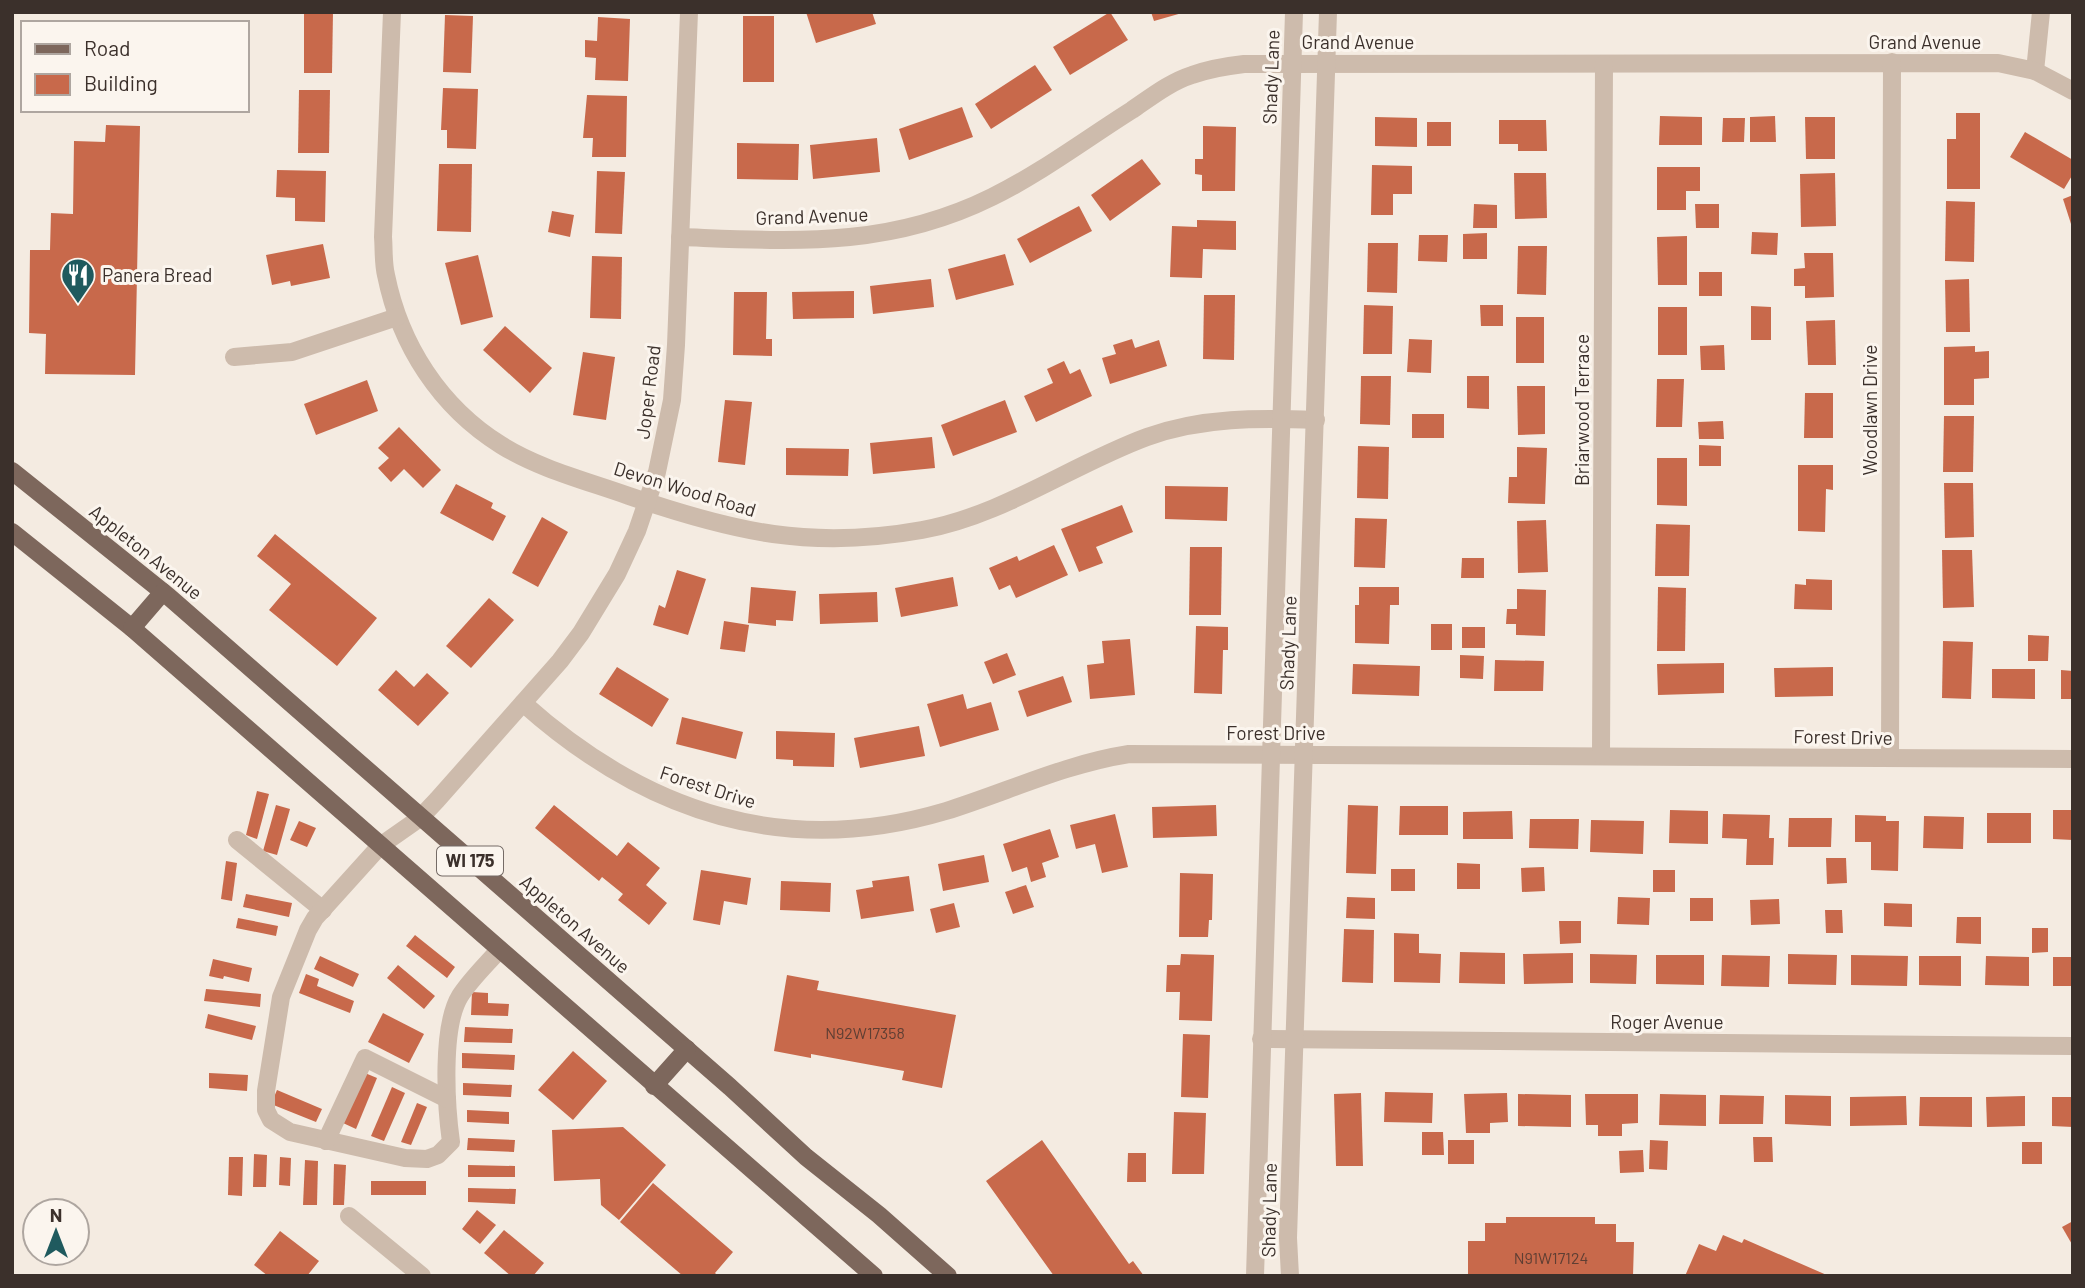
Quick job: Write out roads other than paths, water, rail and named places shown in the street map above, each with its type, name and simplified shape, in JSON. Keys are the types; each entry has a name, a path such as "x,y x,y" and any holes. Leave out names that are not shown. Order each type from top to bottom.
{"main road":[{"name":"Appleton Avenue","path":"12,471 163,592 687,1049 806,1157 879,1215 948,1276"},
{"name":"WI 175","path":"12,533 132,628 874,1276"},
{"path":"132,628 163,592"},
{"path":"654,1086 687,1049"}],"street":[{"name":"Devon Wood Road","path":"392,12 383,237 385,274 397,317 408,343 427,375 470,422 500,445 552,469 710,523 764,535 830,540 865,539 925,530 977,514 1146,437 1191,424 1233,419 1316,420"},
{"name":"Joper Road","path":"326,1141 290,1132 271,1120 266,1110 266,1091 281,997 308,930 380,846 420,818 560,661 599,605 632,542 657,471 672,400 689,12"},
{"name":"Shady Lane","path":"1255,1276 1294,12"},
{"name":"Shady Lane","path":"1290,1276 1288,1238 1328,12"},
{"path":"2035,71 2041,12"},
{"name":"Woodlawn Drive","path":"1890,758 1892,62"},
{"name":"Grand Avenue","path":"680,237 807,241 893,232 942,217 990,198 1016,184 1190,75 1244,64 1998,63 2035,71 2073,91"},
{"name":"Briarwood Terrace","path":"1601,755 1604,64"},
{"path":"234,357 292,352 397,317"},
{"name":"Forest Drive","path":"523,703 609,769 643,788 717,816 763,826 800,830 865,828 912,820 947,811 1066,769 1129,754 2073,759"},
{"path":"237,840 323,910"},
{"path":"447,1099 365,1058 326,1141 405,1158 427,1159 438,1155 451,1142 447,1099 450,1032 454,1010 460,997 499,950"},
{"name":"Roger Avenue","path":"1261,1039 2073,1046"},
{"path":"349,1216 422,1276"}],"place":[{"name":"Panera Bread","path":"78,305"}]}
